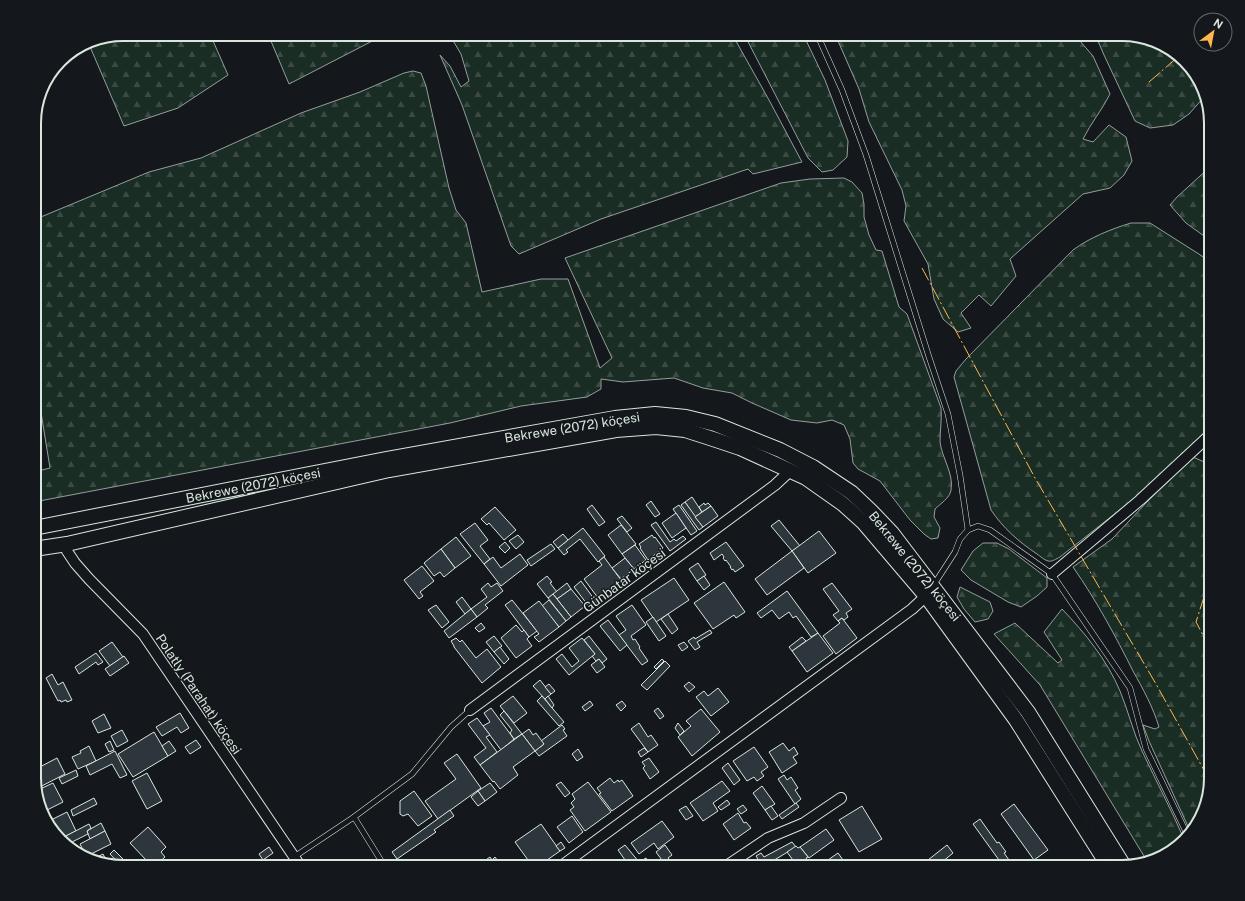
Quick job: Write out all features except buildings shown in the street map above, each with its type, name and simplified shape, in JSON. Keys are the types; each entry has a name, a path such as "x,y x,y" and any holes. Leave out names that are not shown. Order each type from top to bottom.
{"main road":[{"name":"Bekrewe (2072) köçesi","path":"41,527 401,456 615,418 655,414 686,417 715,424 780,450 813,467 852,492 892,533 929,591 1016,720 1105,860"},
{"name":"Bekrewe (2072) köçesi","path":"41,548 67,544 389,470 616,430 656,427 685,430 740,448 791,470 818,486 858,517 929,591 1028,712 1120,860"}],"street":[{"path":"1052,574 1140,500 1204,441"},
{"name":"Günbatar köçesi","path":"470,710 775,485 791,470"},
{"name":"Polatly (Parahat) köçesi","path":"67,544 67,551 75,563 143,634 296,860"},
{"path":"570,860 912,609 929,591"},
{"path":"735,860 768,838 804,823 841,798"}],"lane":[{"path":"820,41 842,90 866,155 928,357 948,414 960,475 968,530"},
{"path":"929,591 955,552 960,539 968,530 978,526 990,530 1052,574 1130,688 1146,749 1185,830"},
{"path":"294,857 354,817 412,774 452,727 470,710"},
{"path":"354,817 381,860"}],"green space":[{"path":"118,41 213,41 228,75 178,108 124,126 90,48"},
{"path":"271,41 372,41 289,84"},
{"path":"453,41 736,41 802,162 753,174 748,169 601,219 519,254 511,246 462,105 440,55 450,66 461,87 469,81 461,54"},
{"path":"748,41 806,41 825,80 848,141 847,157 833,170 822,172 808,158"},
{"path":"838,41 1080,41 1093,56 1110,94 1083,139 1093,142 1109,125 1126,137 1132,161 1124,175 1110,188 1083,194 1010,259 1016,276 991,306 979,295 961,313 971,328 958,332 943,319 934,299 928,264 904,221 906,206 902,190 869,122 859,89"},
{"path":"1098,41 1127,41 1153,47 1172,58 1180,65 1196,87 1201,101 1189,114 1173,125 1150,128 1135,121"},
{"path":"413,71 421,73 426,86 449,188 456,210 466,223 482,292 541,279 568,279 600,368 612,358 565,258 781,183 810,179 844,178 852,182 862,193 864,217 869,235 876,250 882,251 899,307 907,314 941,408 940,442 951,478 951,490 949,496 935,509 934,517 940,528 938,538 931,539 924,534 910,520 880,481 858,469 853,463 850,439 844,425 832,420 817,423 791,420 732,393 703,388 674,378 623,382 601,379 601,389 587,397 521,406 450,423 41,501 41,470 50,468 41,412 41,217 149,172 201,158 301,113 360,92 404,73"},
{"path":"1204,172 1204,236 1186,223 1170,205"},
{"path":"1131,223 1150,223 1204,258 1204,434 1136,497 1060,557 1052,561 1048,561 1018,540 1001,523 991,510 954,377 956,371 966,359 1073,250 1100,234"},
{"path":"1193,457 1204,462 1204,783 1200,804 1188,826 1143,725 1155,729 1159,727 1151,705 1105,618 1073,567 1112,539"},
{"path":"983,543 997,543 1009,549 1047,578 1047,587 1021,607 1008,602 971,580 961,570 973,551"},
{"path":"960,587 990,602 993,611 988,619 975,622 964,609 957,597"},
{"path":"1062,609 1095,647 1109,668 1123,698 1139,744 1182,834 1172,843 1158,852 1144,857 1040,685 994,634 1015,623 1058,663 1062,660 1044,632"}],"power":[{"path":"1149,82 1174,60"},
{"path":"922,268 1035,478 1156,684 1204,770"},
{"path":"1204,597 1196,622 1204,637"}]}
